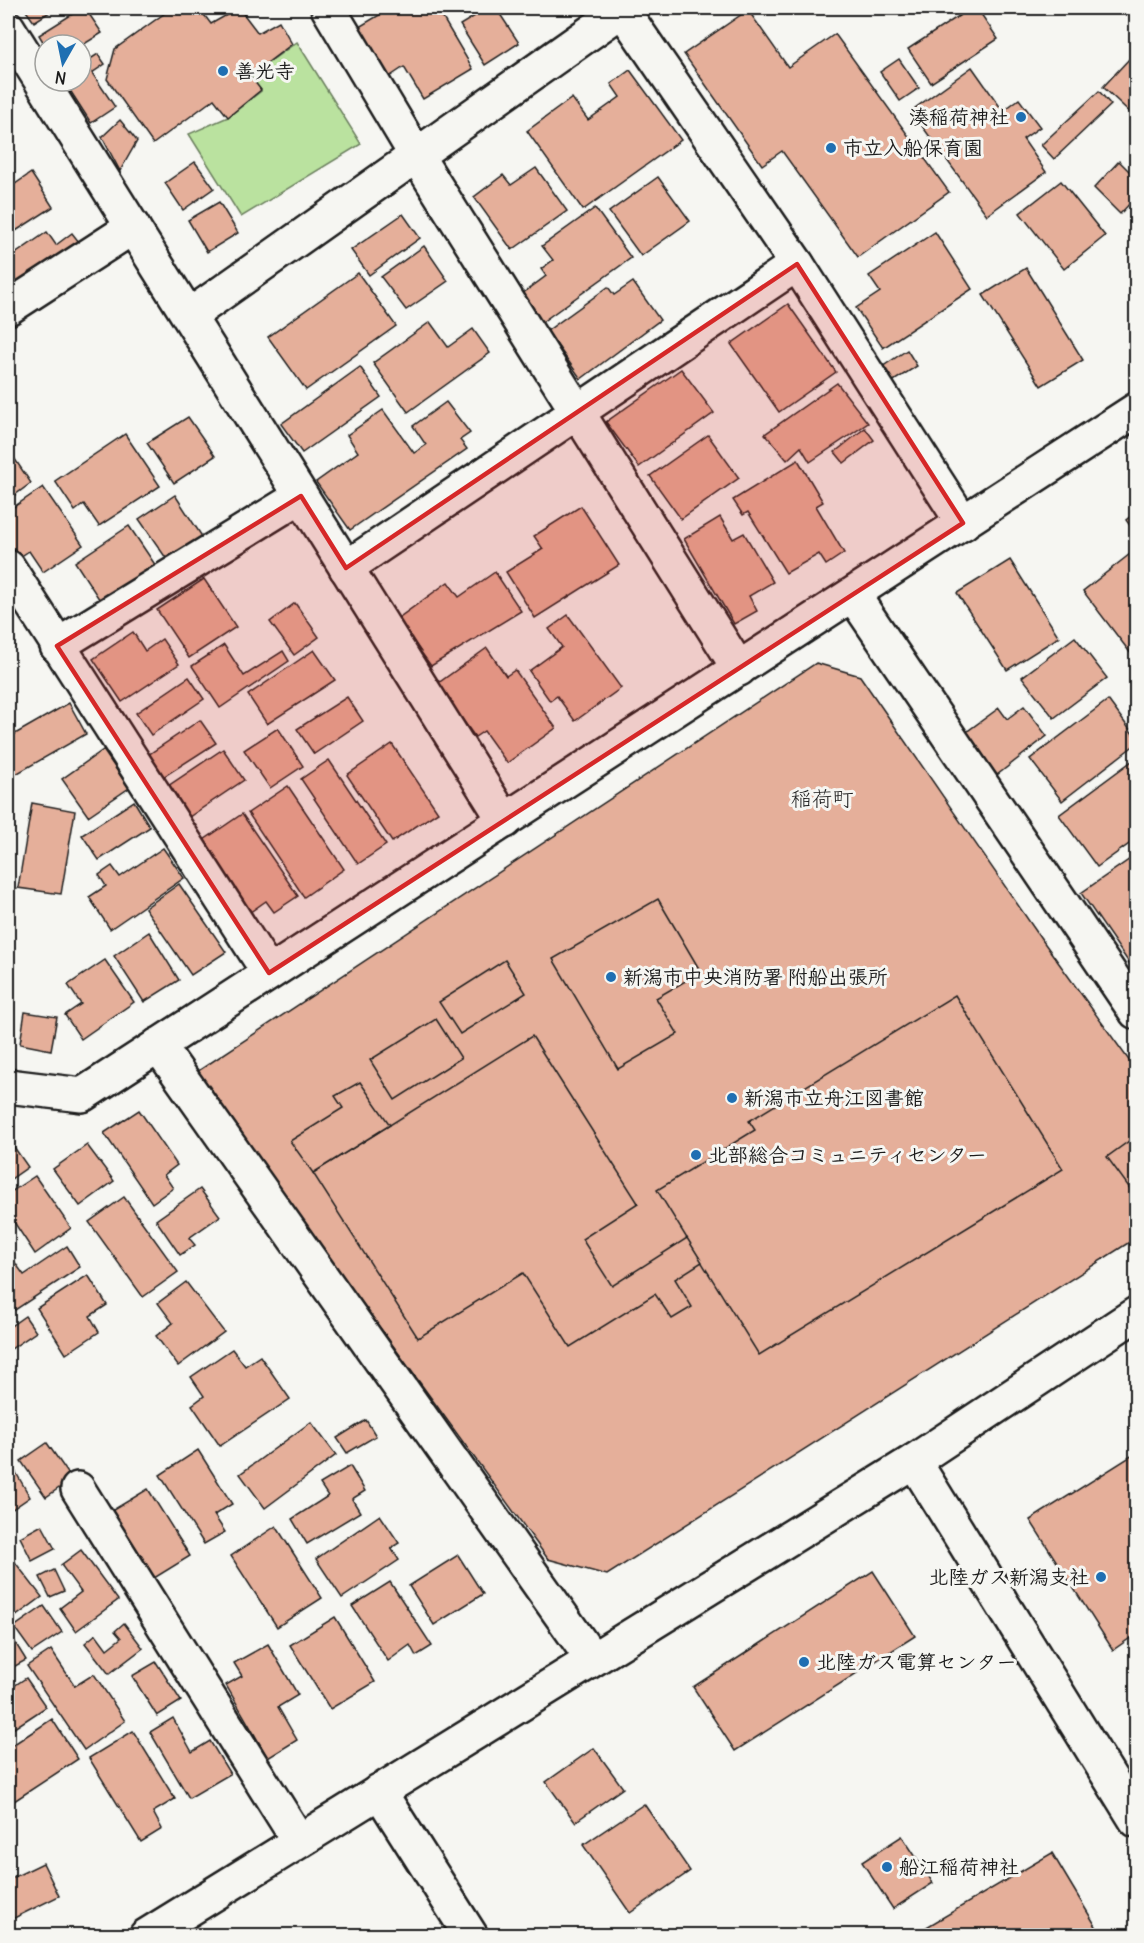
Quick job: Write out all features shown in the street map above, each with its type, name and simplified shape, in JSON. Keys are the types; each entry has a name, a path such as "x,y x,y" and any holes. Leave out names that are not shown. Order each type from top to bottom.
{"street":[{"path":"328,8 416,155 739,669"},
{"path":"189,316 623,8 797,264 963,523"},
{"path":"8,28 505,820"},
{"path":"8,308 133,227"},
{"path":"346,568 797,264"},
{"path":"8,1086 82,1095 1137,410"},
{"path":"57,646 301,496"},
{"path":"8,567 269,973"},
{"path":"853,594 1137,1012"},
{"path":"158,1045 592,1659"},
{"path":"146,1935 914,1461 1137,1314"},
{"path":"914,1461 1137,1820"},
{"path":"78,1489 299,1841"},
{"path":"379,1791 471,1935"}],"highlighted area":[{"path":"797,264 963,523 269,973 57,646 301,496 346,568"}],"green space":[{"path":"297,42 361,144 241,217 189,134 228,117 261,91 250,76"}],"building":[{"path":"24,8 56,8 34,22"},
{"path":"85,8 102,33 93,39 93,33 42,33"},
{"path":"172,8 199,8 211,24 239,8 258,33 279,21 292,44 250,76 261,90 228,117 214,99 153,144 107,79 115,49"},
{"path":"391,8 437,8 473,69 423,99 404,67 389,77 359,27"},
{"path":"488,8 496,8 519,43 485,65 460,25"},
{"path":"971,8 977,8 998,39 931,83 908,49"},
{"path":"748,10 788,67 835,34 949,192 858,257 782,151 762,165 684,54"},
{"path":"98,54 105,64 93,72 93,57"},
{"path":"1130,58 1136,64 1136,118 1103,87"},
{"path":"899,59 919,88 900,101 880,72"},
{"path":"972,67 1003,111 1019,99 1040,127 1023,139 1046,172 987,215 911,111"},
{"path":"630,70 681,140 583,210 527,131 572,98 588,120 620,97 611,84"},
{"path":"93,74 115,107 91,123 72,93 93,93"},
{"path":"1099,91 1111,105 1054,159 1041,145"},
{"path":"120,120 137,141 120,171 102,137"},
{"path":"1119,161 1136,178 1136,197 1120,214 1094,188"},
{"path":"195,162 214,188 183,210 165,183"},
{"path":"536,168 567,211 512,250 474,197 503,175 511,185"},
{"path":"31,173 53,207 8,236 8,189"},
{"path":"658,177 690,221 641,256 609,212"},
{"path":"1061,181 1105,236 1064,269 1020,213"},
{"path":"219,202 238,233 207,252 188,220"},
{"path":"595,208 631,258 542,322 522,294 546,276 541,269 553,260 542,246"},
{"path":"403,214 420,238 369,275 351,250"},
{"path":"47,232 56,245 72,233 83,247 8,299 8,259"},
{"path":"935,232 972,289 883,348 856,308 880,292 869,276"},
{"path":"424,246 448,281 406,310 381,277"},
{"path":"1026,268 1083,360 1041,386 983,295"},
{"path":"358,273 396,326 306,390 268,337"},
{"path":"633,282 660,320 581,379 547,331 608,287 614,295"},
{"path":"788,304 836,372 779,412 731,344"},
{"path":"430,322 448,347 473,329 490,353 408,412 373,363"},
{"path":"907,350 917,366 889,384 879,369"},
{"path":"360,367 381,397 302,453 281,424"},
{"path":"681,369 714,413 639,467 606,422"},
{"path":"837,383 868,423 810,462 801,447 787,460 765,434"},
{"path":"446,402 470,433 460,440 467,449 350,530 316,482 358,452 347,435 383,410 414,453 426,445 413,426"},
{"path":"188,417 215,456 174,483 147,443"},
{"path":"865,428 874,440 844,463 835,452"},
{"path":"125,434 160,486 99,526 84,504 75,511 55,481"},
{"path":"708,435 739,478 681,519 650,476"},
{"path":"8,449 31,483 8,500"},
{"path":"798,460 823,502 816,506 844,553 826,565 819,554 786,573 748,512 743,515 733,500"},
{"path":"43,487 83,545 43,572 29,551 14,561 8,552 8,511"},
{"path":"175,495 203,538 168,561 139,519"},
{"path":"581,506 619,565 535,618 506,572 543,549 534,536"},
{"path":"1136,512 1136,534 1126,520"},
{"path":"720,517 733,539 744,533 773,582 749,596 757,611 734,624 684,539"},
{"path":"129,526 158,569 103,605 75,562"},
{"path":"1130,554 1136,563 1135,659 1083,591"},
{"path":"1010,560 1059,637 1007,670 957,593"},
{"path":"495,572 521,611 431,666 397,619 448,582 459,597"},
{"path":"204,579 236,627 189,658 157,610"},
{"path":"295,603 319,637 294,655 270,622"},
{"path":"568,615 621,688 575,721 557,696 550,701 529,671 562,647 549,629"},
{"path":"133,632 145,651 162,639 179,664 122,702 93,659"},
{"path":"1075,637 1107,678 1054,718 1022,677"},
{"path":"224,645 244,676 283,651 289,661 220,708 192,666"},
{"path":"487,648 506,676 515,670 556,728 507,763 484,731 475,737 437,684"},
{"path":"314,650 335,680 267,724 248,695"},
{"name":"北部総合コミュニティセンター","path":"816,663 860,676 1040,937 1136,1070 1136,1238 607,1575 548,1559 195,1073"},
{"path":"189,677 204,699 151,735 136,713"},
{"path":"347,697 363,721 314,754 297,729"},
{"path":"1108,700 1136,738 1136,744 1062,801 1030,759"},
{"path":"69,703 86,734 9,778 8,738"},
{"path":"1024,706 1047,736 997,775 965,733 999,708 1007,719"},
{"path":"200,720 216,743 160,779 145,757"},
{"path":"278,728 303,766 270,788 244,750"},
{"path":"392,744 438,812 392,842 347,775"},
{"path":"223,749 244,780 186,819 165,788"},
{"path":"103,750 129,788 88,816 62,779"},
{"path":"1136,758 1136,839 1097,867 1059,815"},
{"path":"329,760 386,845 358,864 301,779"},
{"path":"288,786 344,869 304,897 248,813"},
{"path":"134,801 150,827 99,860 82,835"},
{"path":"32,803 75,811 61,894 18,888"},
{"path":"242,814 298,896 274,912 266,901 246,915 198,844"},
{"path":"163,848 184,878 110,929 89,897 106,886 99,875 112,866 120,877"},
{"path":"1136,855 1136,973 1081,893"},
{"path":"179,884 226,952 191,975 145,908"},
{"path":"658,899 701,972 656,998 678,1034 618,1069 553,959"},
{"path":"149,932 179,980 144,1002 114,956"},
{"path":"105,960 134,1002 81,1039 65,1015 81,1004 68,985"},
{"path":"505,960 526,993 460,1034 439,1002"},
{"path":"955,995 1063,1169 759,1355 657,1190 755,1130 749,1121"},
{"path":"25,1012 57,1017 51,1050 20,1044"},
{"path":"436,1019 461,1058 395,1100 370,1060"},
{"path":"532,1036 638,1203 582,1239 612,1286 687,1238 702,1262 675,1279 692,1307 672,1319 655,1294 570,1347 523,1273 418,1338 313,1173"},
{"path":"360,1082 390,1125 313,1173 290,1141 343,1108 335,1096"},
{"path":"139,1110 177,1165 164,1175 173,1188 152,1203 104,1133"},
{"path":"1136,1136 1136,1186 1131,1190 1107,1157"},
{"path":"87,1145 114,1181 80,1206 53,1169"},
{"path":"14,1147 28,1167 8,1181 8,1150"},
{"path":"35,1176 71,1228 35,1254 8,1213 8,1194"},
{"path":"200,1189 220,1216 189,1238 195,1245 180,1255 156,1220"},
{"path":"124,1197 178,1272 143,1297 89,1222"},
{"path":"67,1246 80,1267 15,1310 8,1299 8,1253 24,1275"},
{"path":"88,1275 107,1305 90,1316 99,1332 66,1354 37,1308"},
{"path":"186,1282 224,1332 178,1366 156,1336 173,1323 158,1303"},
{"path":"25,1316 36,1332 8,1351 8,1328"},
{"path":"232,1349 245,1366 260,1356 290,1399 220,1446 192,1405 204,1396 191,1377"},
{"path":"366,1420 376,1436 347,1453 337,1438"},
{"path":"311,1422 336,1455 265,1508 240,1474"},
{"path":"47,1443 72,1479 46,1497 21,1461"},
{"path":"198,1450 232,1504 214,1515 225,1532 204,1544 160,1475"},
{"name":"北陸ガス新潟支社","path":"1136,1453 1136,1634 1113,1650 1030,1520"},
{"path":"11,1464 30,1497 8,1512 8,1466"},
{"path":"350,1466 365,1491 352,1499 360,1512 307,1544 292,1519 328,1496 320,1484"},
{"path":"148,1489 190,1556 151,1580 108,1513"},
{"path":"380,1515 399,1543 391,1548 399,1560 342,1598 316,1559"},
{"path":"42,1525 55,1549 32,1561 20,1537"},
{"path":"276,1526 322,1598 277,1627 231,1556"},
{"path":"81,1550 118,1600 76,1631 60,1608 81,1592 61,1565"},
{"path":"8,1553 42,1597 8,1622"},
{"path":"458,1555 483,1594 434,1625 409,1586"},
{"path":"54,1570 64,1591 50,1597 40,1577"},
{"name":"北陸ガス電算センター","path":"873,1571 915,1636 735,1751 693,1687"},
{"path":"390,1582 432,1646 416,1656 410,1645 388,1661 352,1606"},
{"path":"44,1606 62,1632 32,1652 14,1627"},
{"path":"335,1617 375,1682 330,1709 290,1645"},
{"path":"124,1623 143,1648 109,1674 85,1643 96,1634 107,1649 121,1638 115,1631"},
{"path":"8,1631 26,1660 8,1670"},
{"path":"268,1644 298,1695 278,1707 297,1740 268,1758 226,1685 242,1676 234,1663"},
{"path":"51,1650 75,1686 94,1674 125,1721 84,1750 27,1666"},
{"path":"156,1662 181,1701 157,1716 132,1676"},
{"path":"26,1678 46,1707 8,1732 8,1690"},
{"path":"173,1718 192,1752 210,1741 230,1774 189,1798 150,1732"},
{"path":"52,1719 78,1759 8,1805 8,1748"},
{"path":"133,1731 175,1799 153,1812 162,1829 141,1842 89,1758"},
{"path":"594,1748 623,1788 575,1822 546,1782"},
{"path":"644,1804 690,1871 630,1913 583,1845"},
{"path":"902,1836 933,1883 893,1909 862,1862"},
{"path":"1052,1853 1097,1928 1084,1936 913,1935"},
{"path":"43,1863 59,1896 8,1921 8,1880"}],"place":[{"name":"善光寺","path":"223,71"},
{"name":"湊稲荷神社","path":"1021,117"},
{"name":"市立入船保育園","path":"831,148"},
{"name":"新潟市中央消防署 附船出張所","path":"611,977"},
{"name":"新潟市立舟江図書館","path":"732,1098"},
{"name":"北部総合コミュニティセンター","path":"696,1155"},
{"name":"北陸ガス新潟支社","path":"1101,1577"},
{"name":"北陸ガス電算センター","path":"804,1662"},
{"name":"船江稲荷神社","path":"887,1867"}],"district":[{"name":"稲荷町","path":"822,799"}]}
